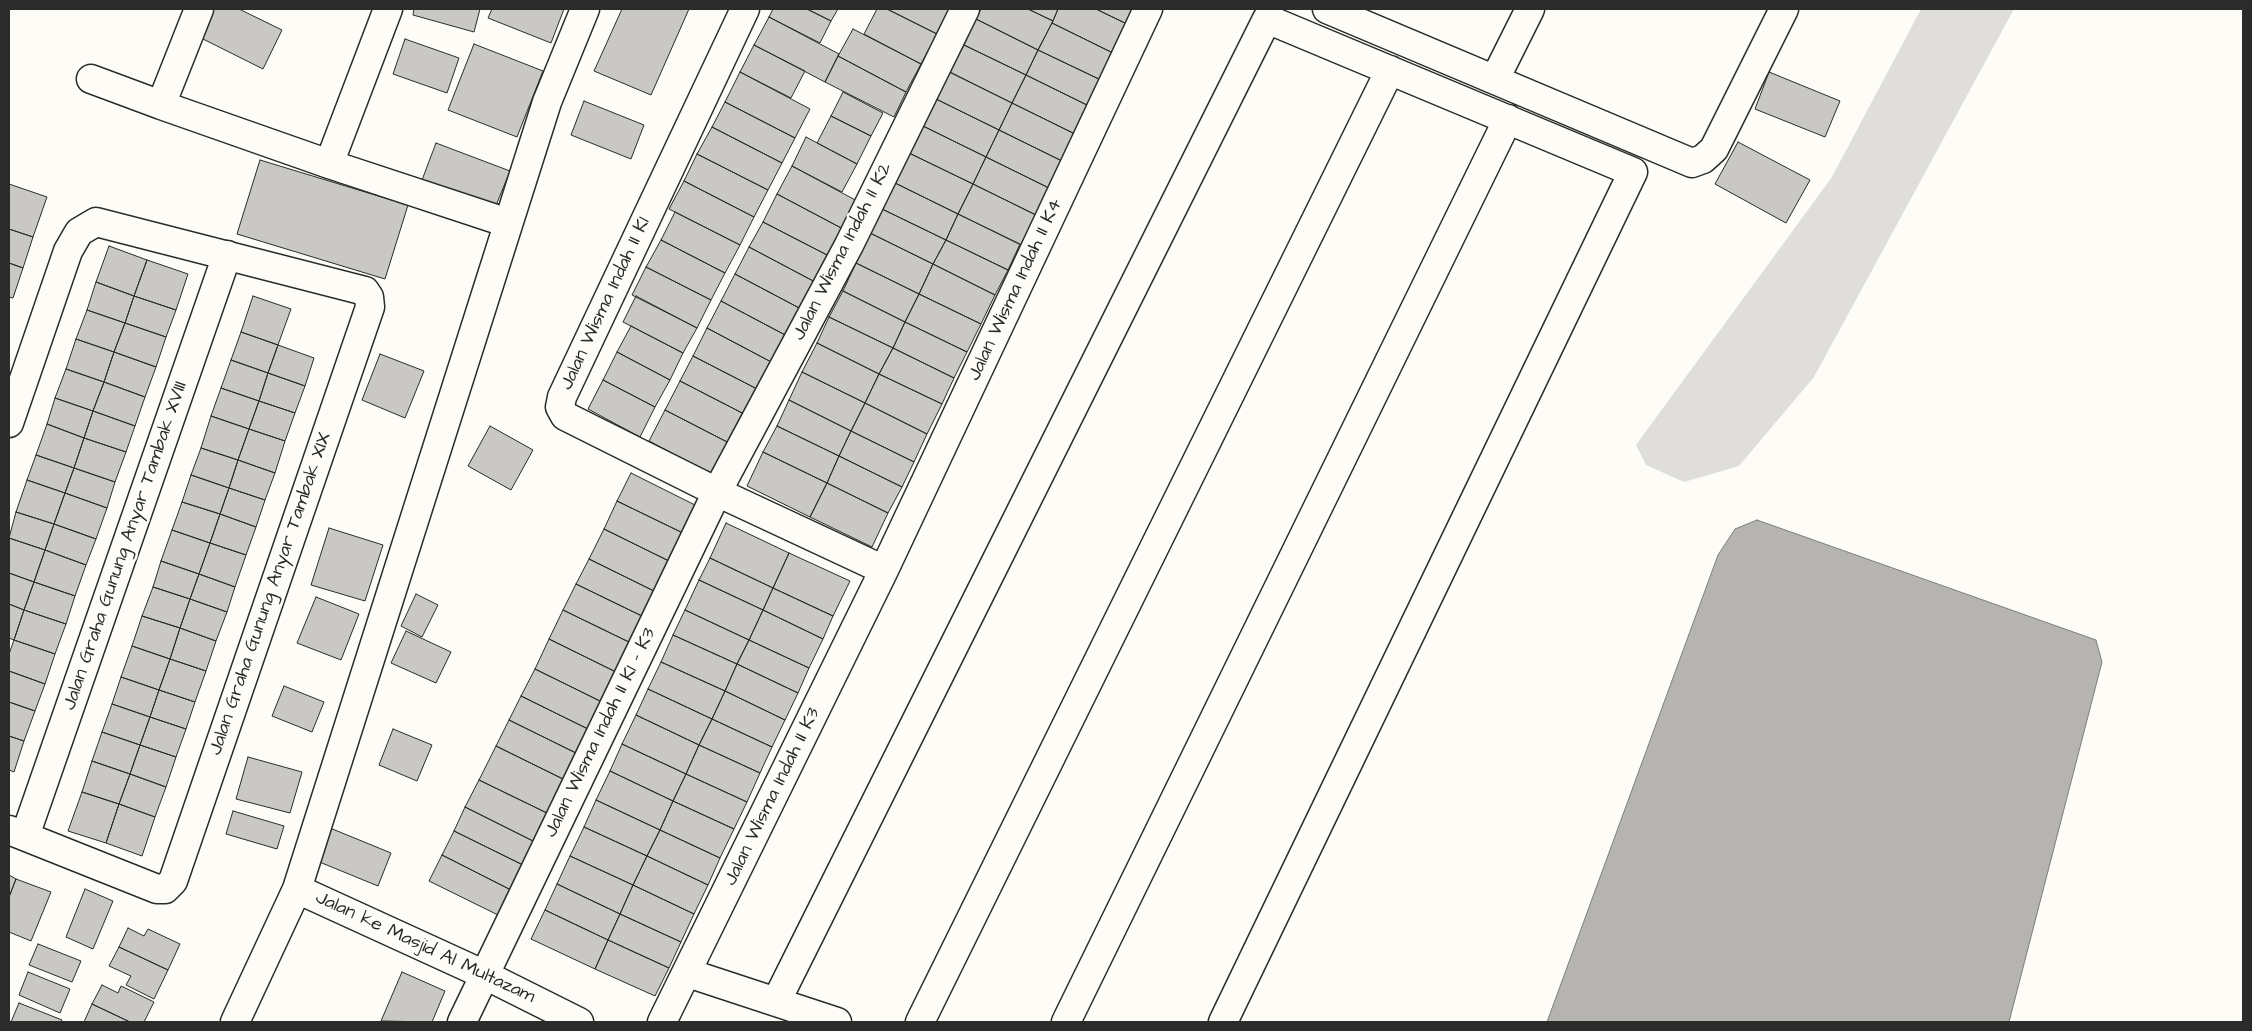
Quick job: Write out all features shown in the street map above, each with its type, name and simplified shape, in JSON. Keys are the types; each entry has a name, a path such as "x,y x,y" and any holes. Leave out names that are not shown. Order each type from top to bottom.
{"street":[{"path":"161,105 199,9"},
{"path":"329,164 388,9"},
{"path":"235,1022 297,888 547,102 585,9"},
{"name":"Jalan Wisma Indah II K1","path":"745,9 562,397 560,407 565,416 717,492 884,570"},
{"name":"Jalan Wisma Indah II K2","path":"717,492 849,245 965,9"},
{"name":"Jalan Wisma Indah II K4","path":"884,570 1148,9"},
{"path":"1327,9 1692,163 1703,159 1714,149 1784,9"},
{"path":"1495,79 1530,9"},
{"path":"776,1002 1267,19 1633,172 1223,1022"},
{"path":"920,1022 1390,70"},
{"path":"91,79 329,164 508,223"},
{"path":"1066,1022 1508,120"},
{"path":"9,423 68,251 79,232 96,222 227,255"},
{"name":"Jalan Graha Gunung Anyar Tambak XIX","path":"17,833 157,889 165,889 173,881 370,307 369,298 365,291 227,255"},
{"name":"Jalan Graha Gunung Anyar Tambak XVIII","path":"17,833 227,255"},
{"name":"Jalan Wisma Indah II K1 - K3","path":"462,1022 717,492"},
{"name":"Jalan Wisma Indah II K3","path":"662,1022 884,570"},
{"name":"Jalan ke Masjid Al Multazam","path":"297,888 485,975 579,1022"},
{"path":"688,972 837,1022"}],"shaded area":[{"path":"1921,9 2014,9 1814,377 1739,466 1684,482 1646,465 1636,445 1832,177"},
{"path":"1757,520 2096,640 2102,662 2009,1022 1547,1022 1718,555 1735,529"}],"building":[{"path":"213,9 239,9 282,30 263,69 199,37"},
{"path":"414,9 480,9 474,32 413,15"},
{"path":"492,9 564,9 551,43 488,18"},
{"path":"622,9 689,9 651,95 594,71"},
{"path":"773,9 807,9 831,21 820,43 769,17"},
{"path":"807,9 838,9 831,21"},
{"path":"877,9 887,9 937,34 921,64 864,34"},
{"path":"887,9 950,9 937,34"},
{"path":"981,9 1028,9 1053,21 1038,50 976,19"},
{"path":"1028,9 1058,9 1053,21"},
{"path":"1058,9 1096,9 1131,26 1117,55 1052,23"},
{"path":"1096,9 1139,9 1131,26"},
{"path":"769,17 839,54 825,82 754,45"},
{"path":"976,19 1038,50 1026,75 964,45"},
{"path":"1052,23 1117,55 1103,81 1038,50"},
{"path":"853,29 921,64 906,92 838,56"},
{"path":"405,39 459,58 447,93 393,74"},
{"path":"474,44 543,71 517,137 448,110"},
{"path":"754,45 805,71 791,98 740,72"},
{"path":"964,45 1026,75 1012,103 950,72"},
{"path":"1038,50 1103,81 1091,107 1026,75"},
{"path":"838,56 906,92 894,117 825,82"},
{"path":"740,72 810,109 795,138 725,102"},
{"path":"949,72 1012,103 999,130 936,99"},
{"path":"1769,72 1840,101 1825,137 1755,109"},
{"path":"1026,75 1091,107 1077,135 1012,103"},
{"path":"843,92 883,113 871,136 831,116"},
{"path":"936,99 999,130 986,157 923,126"},
{"path":"584,101 644,125 631,159 571,135"},
{"path":"725,102 795,138 782,163 712,127"},
{"path":"1012,103 1077,135 1064,162 999,130"},
{"path":"831,116 871,136 857,164 817,143"},
{"path":"923,126 986,157 973,184 909,153"},
{"path":"712,127 782,163 768,190 697,154"},
{"path":"999,130 1064,162 1051,189 986,157"},
{"path":"806,137 857,164 842,192 792,166"},
{"path":"1738,142 1810,180 1786,223 1715,184"},
{"path":"436,143 510,171 495,208 422,180"},
{"path":"909,153 973,184 958,214 895,183"},
{"path":"697,154 768,190 754,217 684,181"},
{"path":"986,157 1051,189 1038,216 973,184"},
{"path":"260,160 408,205 385,279 237,234"},
{"path":"792,166 859,202 845,230 777,194"},
{"path":"684,181 754,217 740,245 669,209"},
{"path":"895,183 958,214 946,240 882,209"},
{"path":"9,184 47,197 33,237 9,229"},
{"path":"973,184 1038,216 1023,246 958,214"},
{"path":"777,194 845,230 831,257 763,222"},
{"path":"882,209 946,240 933,264 870,233"},
{"path":"675,212 740,245 725,273 661,240"},
{"path":"958,214 1020,244 1008,270 946,240"},
{"path":"763,222 831,257 817,283 749,247"},
{"path":"9,229 33,237 23,268 9,263"},
{"path":"870,233 933,264 919,294 856,263"},
{"path":"661,240 725,273 711,300 646,267"},
{"path":"946,240 1008,270 995,295 933,264"},
{"path":"109,246 147,260 134,296 96,282"},
{"path":"749,247 817,283 803,310 735,274"},
{"path":"147,260 188,274 176,310 134,296"},
{"path":"9,263 23,268 13,298 9,297"},
{"path":"856,263 919,294 905,322 843,291"},
{"path":"933,264 995,295 981,324 919,294"},
{"path":"646,267 711,300 697,328 632,295"},
{"path":"735,274 803,310 789,337 721,301"},
{"path":"96,282 134,296 125,323 87,310"},
{"path":"843,291 905,322 893,348 829,317"},
{"path":"919,294 981,324 967,352 905,322"},
{"path":"134,296 176,310 166,337 125,323"},
{"path":"253,296 291,309 278,345 241,332"},
{"path":"636,296 697,328 683,353 623,322"},
{"path":"721,301 789,337 775,364 707,328"},
{"path":"87,310 125,323 114,352 76,339"},
{"path":"829,317 893,348 879,374 817,343"},
{"path":"905,322 967,352 954,378 893,348"},
{"path":"125,323 166,337 156,367 114,352"},
{"path":"631,326 683,353 670,380 617,352"},
{"path":"707,328 775,364 761,391 693,356"},
{"path":"241,332 278,345 268,373 231,360"},
{"path":"76,339 114,352 104,382 66,369"},
{"path":"817,343 879,374 865,403 802,372"},
{"path":"278,345 314,358 305,386 268,373"},
{"path":"893,348 954,378 942,404 879,374"},
{"path":"114,352 156,367 145,397 104,382"},
{"path":"617,352 670,380 655,407 603,380"},
{"path":"380,354 424,371 405,418 362,400"},
{"path":"693,356 761,391 748,416 680,381"},
{"path":"231,360 268,373 259,401 221,388"},
{"path":"66,369 104,382 93,411 55,398"},
{"path":"802,372 865,403 851,431 789,400"},
{"path":"268,373 305,386 295,413 259,401"},
{"path":"879,374 942,404 927,434 865,403"},
{"path":"603,380 655,407 640,437 588,409"},
{"path":"680,381 748,416 733,445 665,410"},
{"path":"104,382 145,397 135,426 93,411"},
{"path":"221,388 259,401 249,429 211,416"},
{"path":"55,398 93,411 84,438 47,424"},
{"path":"789,400 851,431 839,456 777,426"},
{"path":"259,401 295,413 285,441 249,429"},
{"path":"865,403 927,434 914,462 851,431"},
{"path":"665,410 733,445 717,477 649,441"},
{"path":"93,411 135,426 126,452 84,438"},
{"path":"211,416 249,429 238,460 201,448"},
{"path":"47,424 84,438 74,468 36,455"},
{"path":"490,426 533,450 511,490 468,466"},
{"path":"777,426 839,456 827,483 763,452"},
{"path":"249,429 285,441 275,473 238,460"},
{"path":"851,431 914,462 902,487 839,456"},
{"path":"84,438 126,452 115,482 74,468"},
{"path":"201,448 238,460 229,488 191,475"},
{"path":"763,452 827,483 810,517 747,486"},
{"path":"36,455 74,468 65,493 27,480"},
{"path":"839,456 902,487 888,513 827,483"},
{"path":"238,460 275,473 265,500 229,488"},
{"path":"74,468 115,482 107,508 65,493"},
{"path":"631,473 701,508 687,535 617,501"},
{"path":"191,475 229,488 220,514 182,502"},
{"path":"27,480 65,493 54,524 16,512"},
{"path":"827,483 888,513 872,547 810,517"},
{"path":"229,488 265,500 256,527 220,514"},
{"path":"65,493 107,508 96,539 54,524"},
{"path":"617,501 687,535 673,563 604,529"},
{"path":"182,502 220,514 210,543 172,530"},
{"path":"16,512 54,524 45,550 9,538"},
{"path":"220,514 256,527 246,555 210,543"},
{"path":"726,523 789,553 773,588 710,558"},
{"path":"54,524 96,539 86,565 45,550"},
{"path":"329,528 383,545 365,601 311,585"},
{"path":"604,529 673,563 658,593 589,559"},
{"path":"172,530 210,543 199,574 161,561"},
{"path":"9,538 45,550 34,582 9,573"},
{"path":"210,543 246,555 235,587 199,574"},
{"path":"45,550 86,565 75,596 34,582"},
{"path":"789,553 850,581 833,616 773,588"},
{"path":"710,558 773,588 763,610 699,580"},
{"path":"589,559 658,593 646,618 576,584"},
{"path":"161,561 199,574 190,599 153,587"},
{"path":"9,573 34,582 24,610 9,604"},
{"path":"199,574 235,587 227,612 190,599"},
{"path":"699,580 763,610 749,640 685,610"},
{"path":"34,582 75,596 66,624 24,610"},
{"path":"576,584 646,618 633,644 563,610"},
{"path":"153,587 190,599 180,628 142,616"},
{"path":"773,588 833,616 823,639 763,610"},
{"path":"416,594 438,605 422,637 401,626"},
{"path":"316,597 359,614 341,660 297,643"},
{"path":"190,599 227,612 216,641 180,628"},
{"path":"9,604 24,610 14,640 9,638"},
{"path":"24,610 66,624 55,654 14,640"},
{"path":"563,610 633,644 618,673 549,639"},
{"path":"685,610 749,640 737,664 673,635"},
{"path":"763,610 823,639 809,668 749,640"},
{"path":"142,616 180,628 170,659 132,646"},
{"path":"180,628 216,641 206,671 170,659"},
{"path":"406,631 451,652 436,683 391,663"},
{"path":"673,635 737,664 725,691 661,662"},
{"path":"549,639 618,673 604,703 535,669"},
{"path":"14,640 55,654 45,684 9,671 9,654"},
{"path":"749,640 809,668 798,693 737,664"},
{"path":"132,646 170,659 159,690 121,677"},
{"path":"170,659 206,671 195,702 159,690"},
{"path":"661,662 725,691 712,719 648,689"},
{"path":"737,664 798,693 785,720 725,691"},
{"path":"535,669 604,703 590,730 521,696"},
{"path":"9,671 45,684 35,711 9,702"},
{"path":"121,677 159,690 150,717 112,704"},
{"path":"284,686 324,702 312,732 272,716"},
{"path":"648,689 712,719 699,745 636,715"},
{"path":"159,690 195,702 186,729 150,717"},
{"path":"725,691 785,720 772,747 712,719"},
{"path":"521,696 590,730 578,754 509,720"},
{"path":"9,702 35,711 24,741 9,736"},
{"path":"112,704 150,717 140,745 102,732"},
{"path":"636,715 699,745 686,774 622,744"},
{"path":"150,717 186,729 176,757 140,745"},
{"path":"712,719 772,747 760,773 699,745"},
{"path":"509,720 578,754 565,780 496,746"},
{"path":"393,729 432,745 417,781 379,765"},
{"path":"102,732 140,745 130,774 92,761"},
{"path":"9,736 24,741 14,772 9,770"},
{"path":"622,744 686,774 673,801 610,771"},
{"path":"140,745 176,757 166,787 130,774"},
{"path":"699,745 760,773 747,802 686,774"},
{"path":"496,746 565,780 549,814 479,780"},
{"path":"248,757 302,772 290,813 236,799"},
{"path":"92,761 130,774 119,804 82,792"},
{"path":"610,771 673,801 660,830 596,800"},
{"path":"130,774 166,787 155,817 119,804"},
{"path":"686,774 747,802 734,829 673,801"},
{"path":"479,780 549,814 535,842 465,807"},
{"path":"82,792 119,804 106,843 68,831"},
{"path":"596,800 660,830 647,856 584,827"},
{"path":"673,801 734,829 720,858 660,830"},
{"path":"119,804 155,817 142,856 106,843"},
{"path":"465,807 535,842 523,865 454,831"},
{"path":"233,811 284,826 277,849 226,834"},
{"path":"584,827 647,856 633,885 570,856"},
{"path":"330,828 391,853 378,886 317,861"},
{"path":"660,830 720,858 708,885 647,856"},
{"path":"454,831 523,865 511,890 442,855"},
{"path":"442,855 511,890 498,915 429,881"},
{"path":"570,856 633,885 620,914 557,884"},
{"path":"647,856 708,885 694,914 633,885"},
{"path":"9,875 16,879 9,897"},
{"path":"16,879 51,892 31,941 9,932 9,897"},
{"path":"557,884 620,914 608,940 545,910"},
{"path":"633,885 694,914 681,942 620,914"},
{"path":"85,889 113,901 93,949 66,937"},
{"path":"545,910 608,940 595,969 531,939"},
{"path":"620,914 681,942 669,968 608,940"},
{"path":"128,928 144,936 148,929 180,944 168,970 119,947"},
{"path":"608,940 669,968 655,996 595,969"},
{"path":"38,944 81,961 72,982 29,965"},
{"path":"119,947 168,970 154,999 126,985 131,976 109,966"},
{"path":"28,972 70,989 60,1013 19,995"},
{"path":"402,972 445,991 432,1022 381,1021"},
{"path":"102,985 118,993 121,986 154,1002 144,1022 130,1022 92,1004"},
{"path":"19,1003 62,1020 61,1022 11,1022"},
{"path":"92,1004 130,1022 84,1022"}]}
